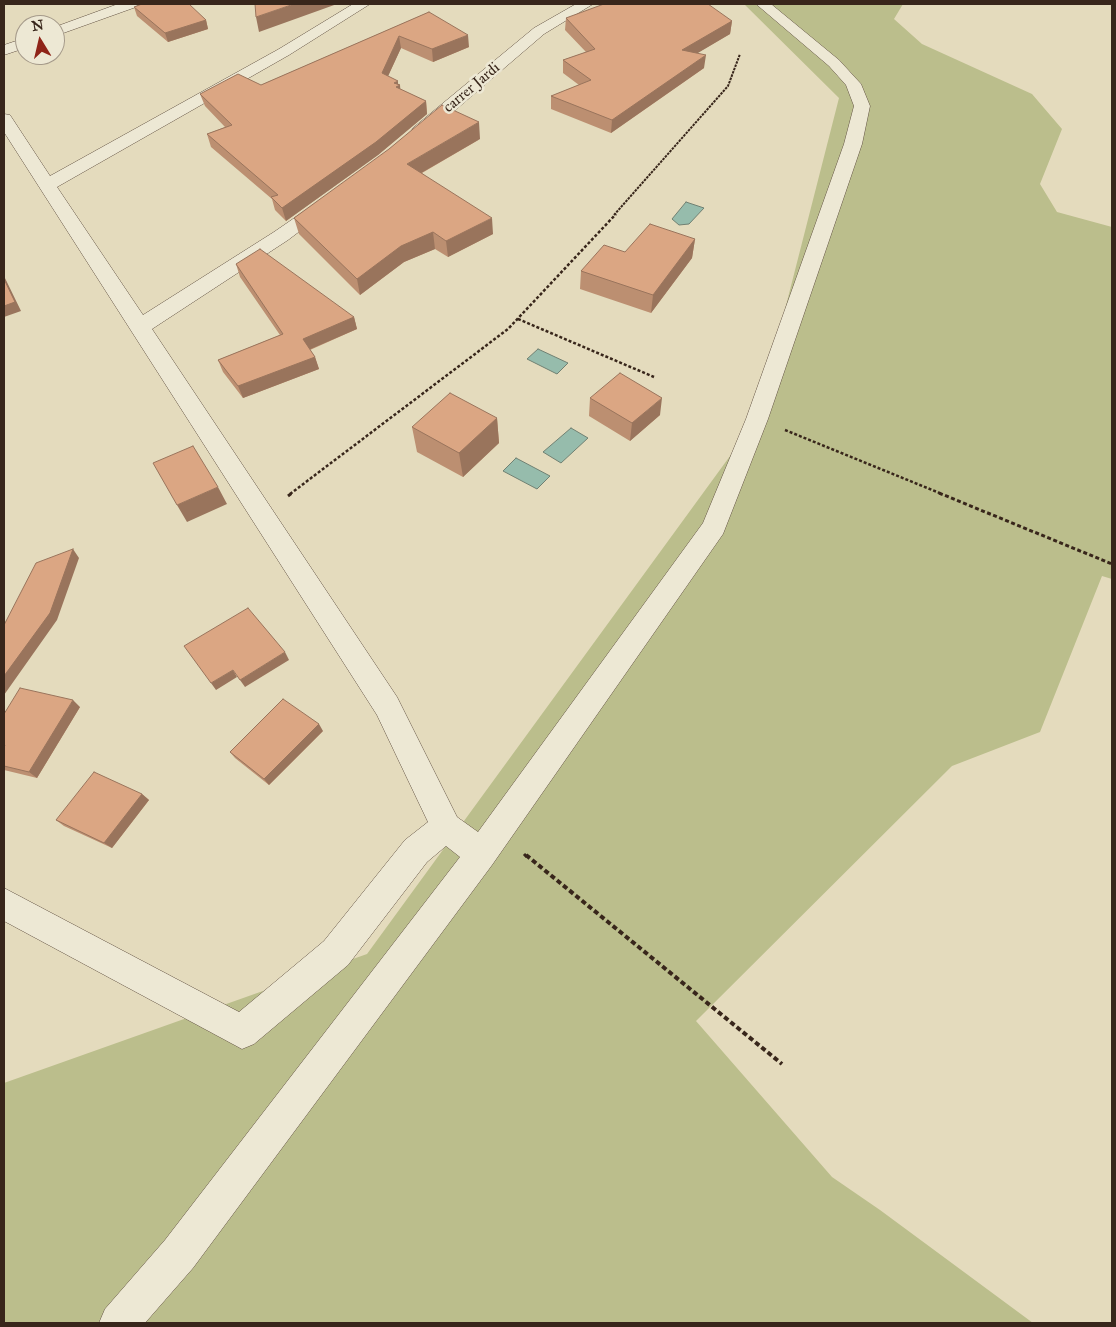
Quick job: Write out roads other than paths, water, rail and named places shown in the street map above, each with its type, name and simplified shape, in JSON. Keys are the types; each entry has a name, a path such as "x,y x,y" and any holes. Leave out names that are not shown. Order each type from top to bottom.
{"street":[{"path":"65,28 131,4"},
{"path":"47,185 259,66 363,4"},
{"name":"carrer Jardi","path":"408,141 539,31 586,4"},
{"path":"119,1323 179,1254 489,843 714,527 757,419 854,144 862,106 853,84 834,63 763,4"},
{"path":"4,119 138,328 387,706 446,827 489,843"},
{"path":"138,328 281,236 341,193"},
{"path":"4,904 242,1032 336,953 416,851 446,827"}]}
